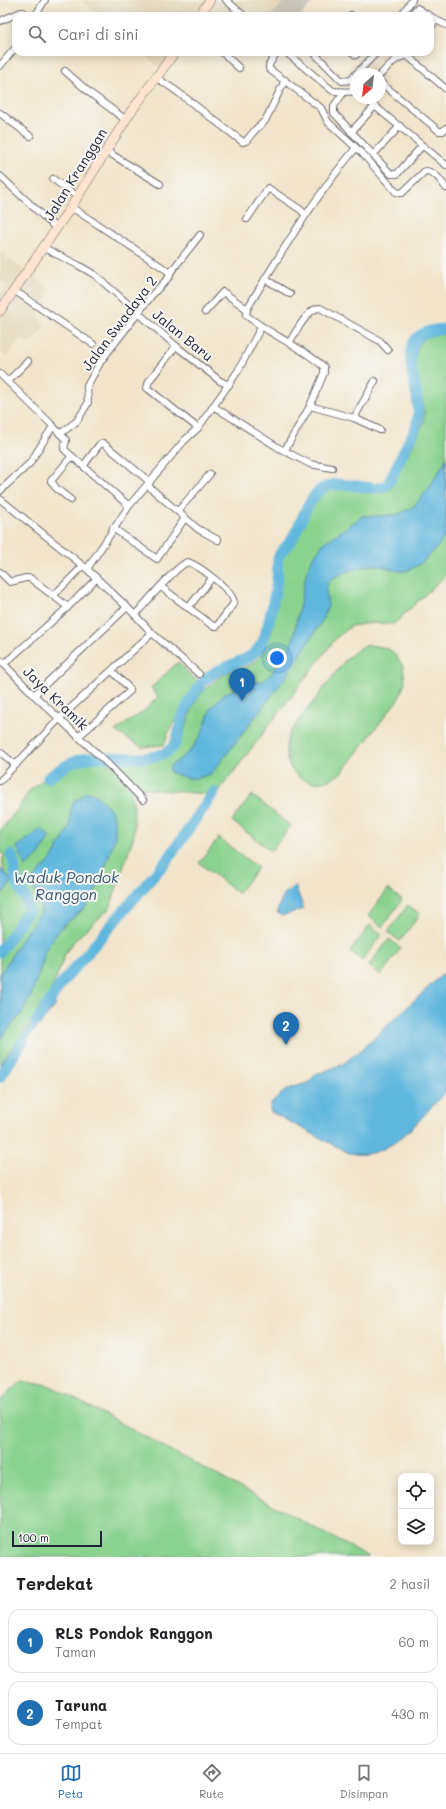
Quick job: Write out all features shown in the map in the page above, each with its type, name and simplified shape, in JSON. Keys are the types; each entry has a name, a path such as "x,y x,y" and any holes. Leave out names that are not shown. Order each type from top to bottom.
{"main road":[{"path":"202,12 210,0"},
{"name":"Jalan Kranggan","path":"0,311 57,229 126,120 172,56"}],"street":[{"path":"38,12 45,0"},
{"path":"226,0 240,12"},
{"path":"404,12 412,0"},
{"path":"413,12 417,8 424,12"},
{"path":"0,21 12,16"},
{"path":"434,23 436,20 446,25"},
{"path":"0,66 12,52"},
{"path":"226,56 239,68"},
{"path":"275,56 268,68 320,108 328,122 363,154 396,192 402,193 425,171 432,172 446,188"},
{"path":"290,56 333,91 350,92"},
{"path":"318,56 342,82 350,80"},
{"path":"362,68 373,56"},
{"path":"386,69 400,56"},
{"path":"410,56 446,89"},
{"path":"65,72 126,120"},
{"path":"157,78 243,142 246,141 256,129 266,121 285,80"},
{"path":"386,87 439,131 443,131 446,128"},
{"path":"344,92 334,106 334,112 388,172 394,175 422,146"},
{"path":"373,104 446,165"},
{"path":"351,132 375,106"},
{"path":"0,114 30,136"},
{"path":"373,155 400,126"},
{"path":"285,450 310,406 325,369 289,343 261,327 246,315 247,309 305,215 333,175 355,148"},
{"path":"106,151 160,184"},
{"path":"0,176 57,229"},
{"path":"53,179 78,196"},
{"path":"247,219 268,188 301,210 305,215"},
{"name":"Jalan Swadaya 2","path":"60,434 76,421 88,403 87,386 101,361 152,295 170,276 170,273 166,269 71,207"},
{"path":"170,273 200,235"},
{"name":"Jalan Baru","path":"44,248 95,275 176,346 220,381 229,385"},
{"path":"265,279 290,294"},
{"path":"15,291 93,344"},
{"path":"204,312 223,292 247,309"},
{"path":"289,343 299,326 312,310 320,308 380,341 388,350"},
{"path":"54,595 85,567 129,506 149,484 184,440 198,428 238,371 261,327"},
{"path":"176,346 149,381 147,388 198,428"},
{"path":"8,381 28,362"},
{"path":"0,374 66,440 64,449 129,506"},
{"path":"354,418 375,381"},
{"path":"213,406 310,464 332,468"},
{"path":"310,406 354,418 380,430"},
{"path":"0,490 30,463 53,426"},
{"path":"84,465 99,445 103,443 198,529 218,540"},
{"path":"71,500 56,488 51,481 72,456"},
{"path":"178,511 210,474"},
{"path":"0,499 85,567 152,633 199,674"},
{"path":"113,528 157,559 185,518"},
{"path":"135,615 161,587 186,563 191,563 212,578 231,594 234,603 216,626 213,626 161,587"},
{"path":"0,572 10,582 30,578 68,607"},
{"path":"2,662 68,607 97,578"},
{"path":"188,608 212,578"},
{"path":"34,695 127,607"},
{"path":"0,781 60,718 152,633"},
{"name":"Jaya Kramik","path":"2,662 34,695 105,761 143,800"},
{"path":"78,737 130,691 130,689 112,671"},
{"path":"0,752 16,765"}],"shaded area":[{"path":"81,0 285,0 274,12 94,12"},
{"path":"285,0 315,0 304,12 274,12"},
{"path":"146,56 170,56 160,68"},
{"path":"0,252 52,290 38,315 45,326 30,344 21,339 6,357 0,351 0,293 6,285 0,280"}],"green space":[{"path":"436,334 446,335 446,575 394,624 371,623 351,626 336,638 216,795 139,788 130,795 134,804 134,835 110,908 75,940 66,952 51,991 43,1007 0,1064 0,896 12,882 7,876 2,863 4,855 0,851 0,831 17,810 30,790 47,777 51,781 67,768 88,760 161,758 170,752 182,737 196,701 202,693 223,675 246,667 260,656 264,650 270,632 283,554 294,540 317,497 326,490 336,488 362,488 377,492 384,491 390,485 414,443 424,420 424,409 416,370 418,347 424,339"},
{"path":"369,645 386,648 393,652 403,666 405,682 399,698 342,772 330,780 318,782 307,781 298,776 291,768 287,758 286,745 290,732 347,658 360,648"},
{"path":"178,662 199,683 170,729 164,745 142,747 115,731 144,711 158,697 151,688"},
{"path":"252,795 291,826 271,851 232,821"},
{"path":"219,838 258,868 238,893 199,863"},
{"path":"388,889 402,900 382,927 368,916"},
{"path":"408,905 420,914 400,941 388,932"},
{"path":"370,925 382,934 362,961 350,951"},
{"path":"389,939 401,948 381,975 369,966"},
{"path":"22,1380 49,1385 369,1557 0,1557 0,1401"}],"water":[{"path":"446,459 446,534 434,551 422,562 409,570 399,571 373,565 350,571 329,580 326,591 328,606 322,621 286,677 212,773 191,778 170,772 170,766 191,750 202,733 211,708 223,695 243,684 263,681 273,672 287,655 293,639 306,574 313,557 324,543 363,516 399,514 414,506 430,487"},
{"name":"Waduk Pondok Ranggon","path":"87,792 94,793 111,810 114,818 115,838 99,885 86,907 64,925 52,940 45,951 31,996 23,1012 0,1039 0,975 20,941 41,912 41,903 30,882 51,860 67,832 70,825 70,814 75,799 80,799 82,795"},
{"path":"41,829 50,837 39,855 26,867 17,847"},
{"path":"0,868 12,882 0,896"},
{"path":"295,886 304,909 281,916 277,912 283,895"},
{"path":"446,971 446,1091 404,1135 378,1151 364,1154 349,1153 271,1112 271,1104 282,1093 291,1088 309,1082 315,1075 343,1064 363,1048"},
{"path":"51,1001 56,1005 0,1072 0,1064"}],"waterway":[{"path":"48,778 67,765 82,759 98,757 145,758 165,753 173,747 177,741 181,722 186,709 203,682 218,670 250,656 257,651 262,643 269,622 275,593 279,555 291,541 315,495 323,488 332,485 342,484 373,488 388,484 415,431 417,423 418,409 411,363 411,350 416,339 427,332 446,329"},
{"path":"36,1022 61,984 168,859 214,792"},
{"path":"0,952 28,911 27,903 16,879 14,862 11,855"},
{"path":"0,1077 23,1041"}],"place":[{"name":"RLS Pondok Ranggon","path":"242,701"},
{"name":"Taruna","path":"286,1045"}]}
